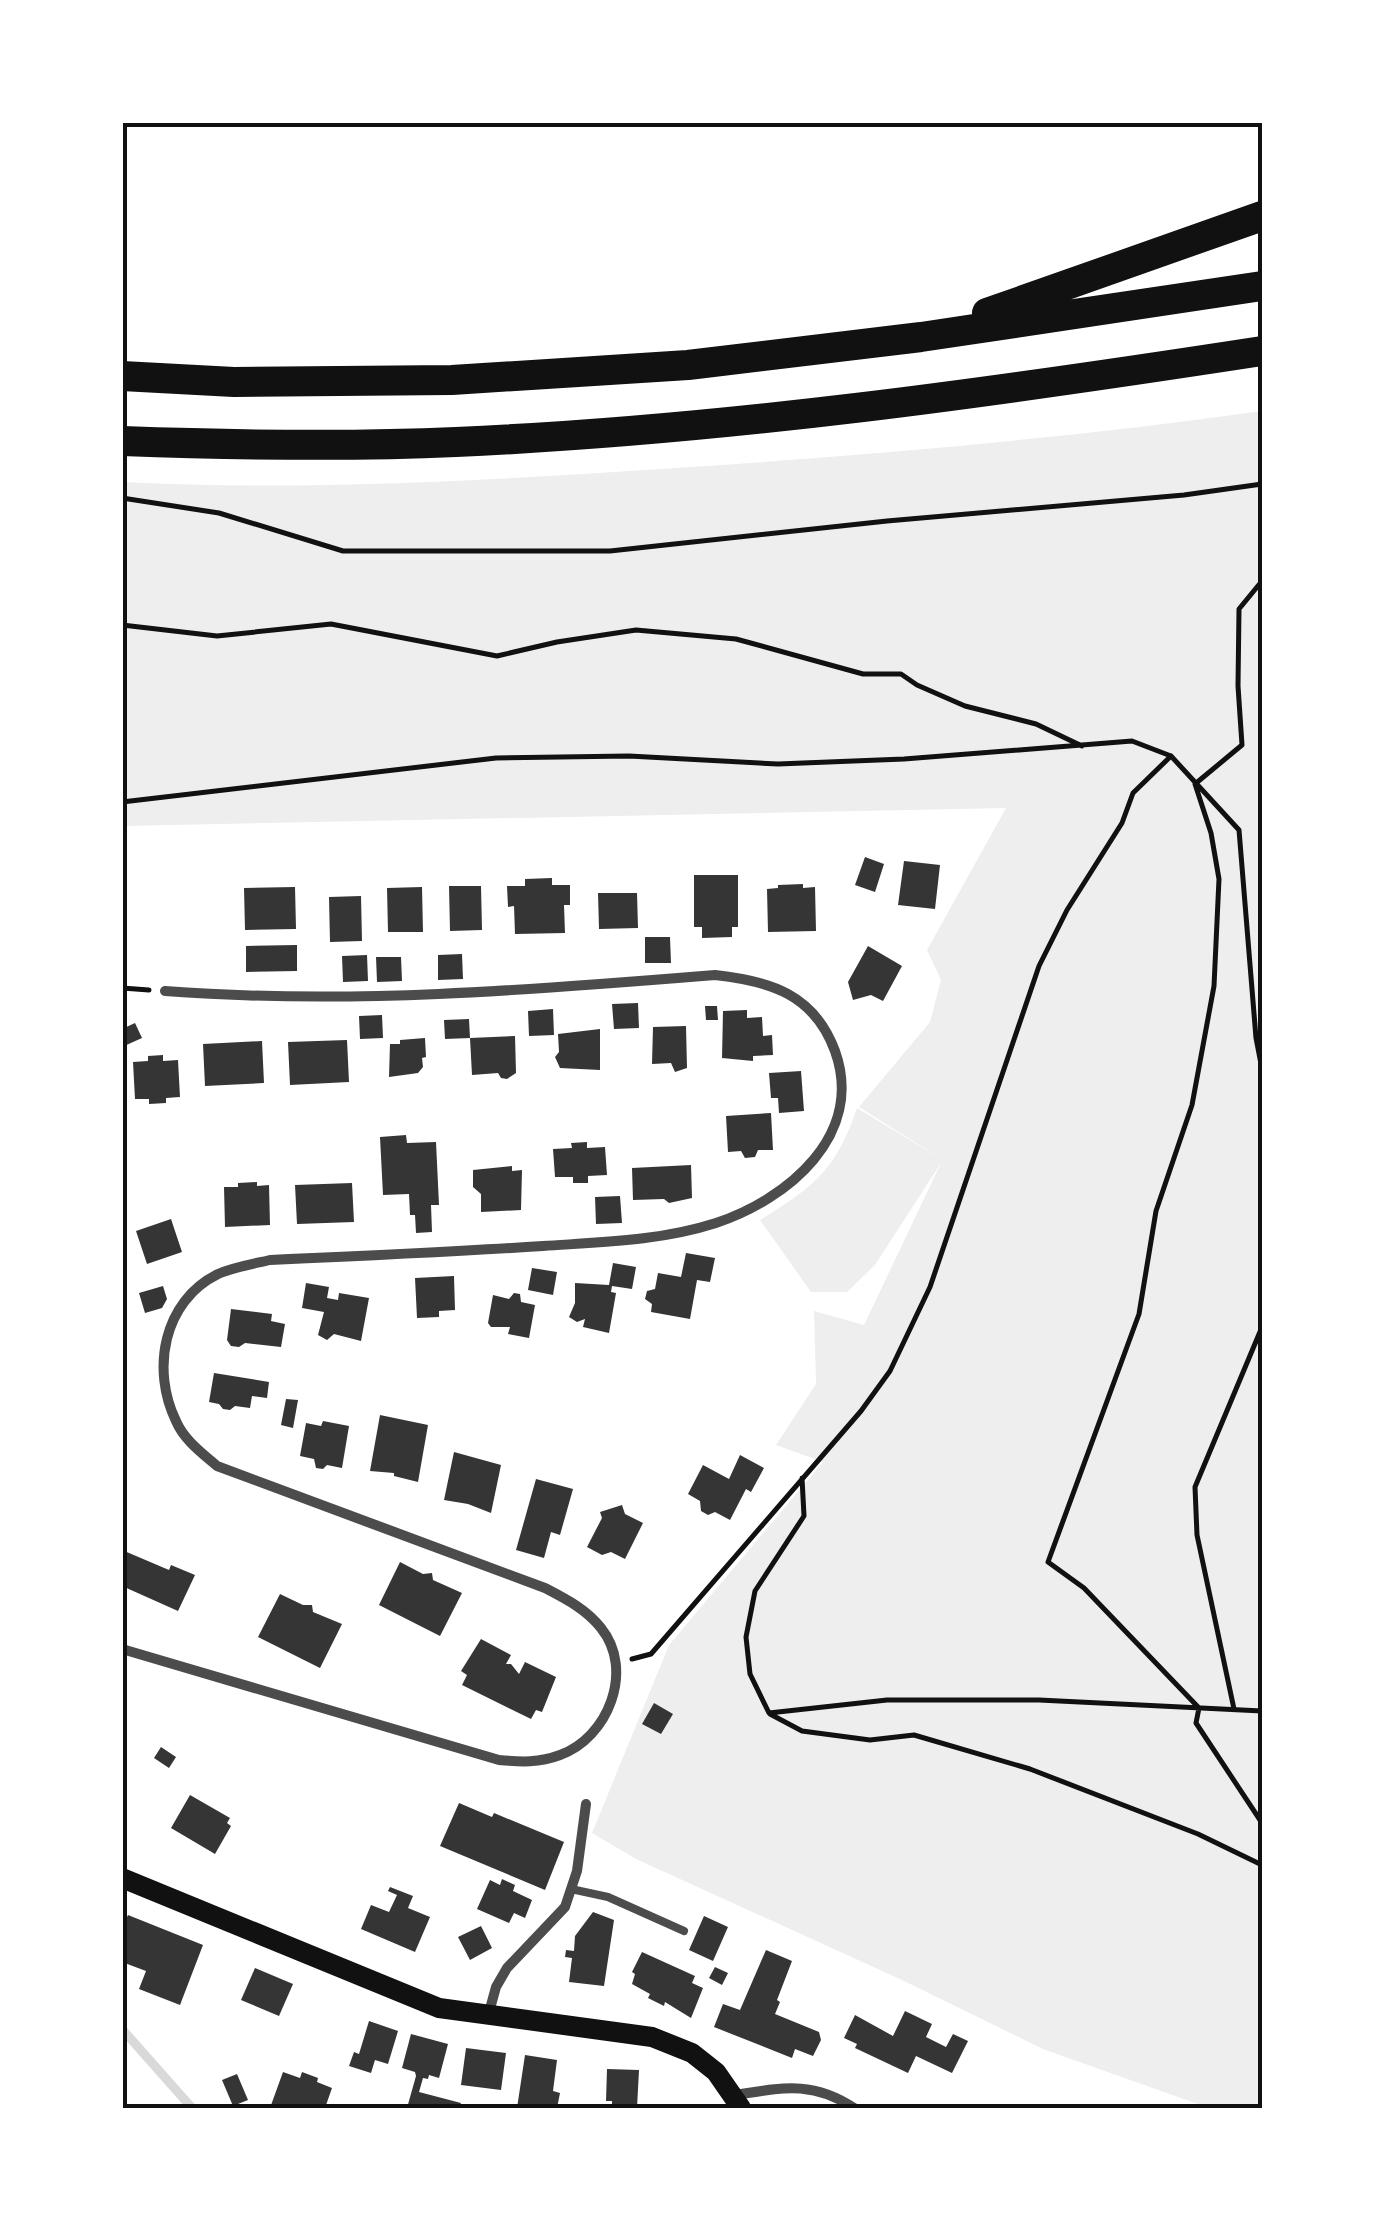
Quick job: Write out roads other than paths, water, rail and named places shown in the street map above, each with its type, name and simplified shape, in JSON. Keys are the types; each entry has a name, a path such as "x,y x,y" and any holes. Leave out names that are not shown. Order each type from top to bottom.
{"highway":[{"path":"920,337 1262,216"},
{"path":"122,376 234,382 452,380 688,366 920,337 1262,286"},
{"path":"122,440 234,444 455,442 692,426 923,401 1262,351"}],"main road":[{"path":"122,1878 414,2001 488,2018 652,2037 692,2053 716,2072 738,2102"}],"street":[{"path":"122,1649 499,1760 533,1762 562,1755 583,1744 598,1728 612,1700 615,1665 604,1630 580,1606 545,1588 218,1466 194,1447 176,1424 162,1368 167,1334 183,1302 199,1287 217,1275 270,1260 649,1239 716,1222 756,1206 815,1160 830,1140 838,1120 842,1086 840,1065 816,1016 776,986 715,976 331,999 165,992"},
{"path":"488,2018 496,1987 507,1968 565,1907 577,1871 586,1804"},
{"path":"738,2102 793,2086 818,2091 854,2108"}],"lane":[{"path":"571,1889 608,1897 684,1931"}],"waterway":[{"path":"122,2029 192,2108"}]}
